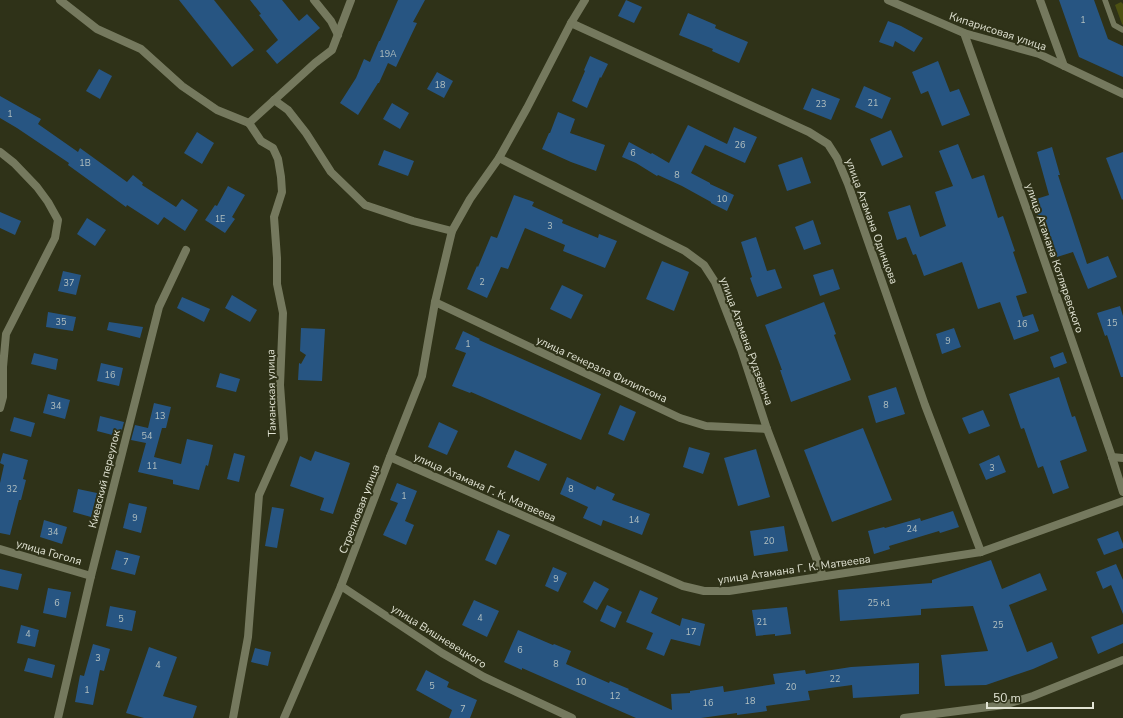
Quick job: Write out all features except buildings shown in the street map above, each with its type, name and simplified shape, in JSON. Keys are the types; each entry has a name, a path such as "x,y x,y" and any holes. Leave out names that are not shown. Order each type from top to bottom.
{"street":[{"path":"60,0 97,29 141,49 182,86 217,110 249,123 332,50 351,0"},
{"path":"314,0 331,22 338,35"},
{"name":"Стрелковая улица","path":"284,718 341,586 422,376 435,302 452,232 470,199 499,158 571,23 585,0"},
{"name":"Кипарисовая улица","path":"888,0 964,33 1038,54 1123,94"},
{"path":"1040,0 1064,66"},
{"name":"улица Атамана Одинцова","path":"571,23 809,132 828,144 838,158 848,184 925,405 981,552"},
{"name":"улица Атамана Котляревского","path":"964,33 1029,216 1123,492"},
{"path":"274,100 288,110 306,133 330,172 365,205 452,232"},
{"name":"Таманская улица","path":"233,718 248,637 259,495 284,439 280,385 283,313 277,284 274,217 282,192 282,177 278,158 273,148 261,141 249,123"},
{"path":"0,152 37,187 48,202 58,220 55,238 6,334 2,366 3,397 0,408"},
{"name":"улица Атамана Рудзевича","path":"499,158 685,251 704,265 715,282 726,309 741,349 767,429 823,576"},
{"name":"Киевский переулок","path":"58,718 91,576 159,307 186,250"},
{"name":"улица генерала Филипсона","path":"435,302 680,418 706,426 767,429"},
{"name":"улица Атамана Г. К. Матвеева","path":"390,457 683,586 704,591 729,591 981,552 1123,501"},
{"path":"1112,457 1123,458"},
{"name":"улица Гоголя","path":"0,549 91,576"},
{"name":"улица Вишневецкого","path":"341,586 442,653 484,677 572,718"},
{"path":"904,718 1004,705 1033,696 1123,660"}],"lane":[{"path":"1104,0 1114,25 1123,30"}],"green space":[{"path":"1121,2 1123,4 1123,25 1115,5"}]}
